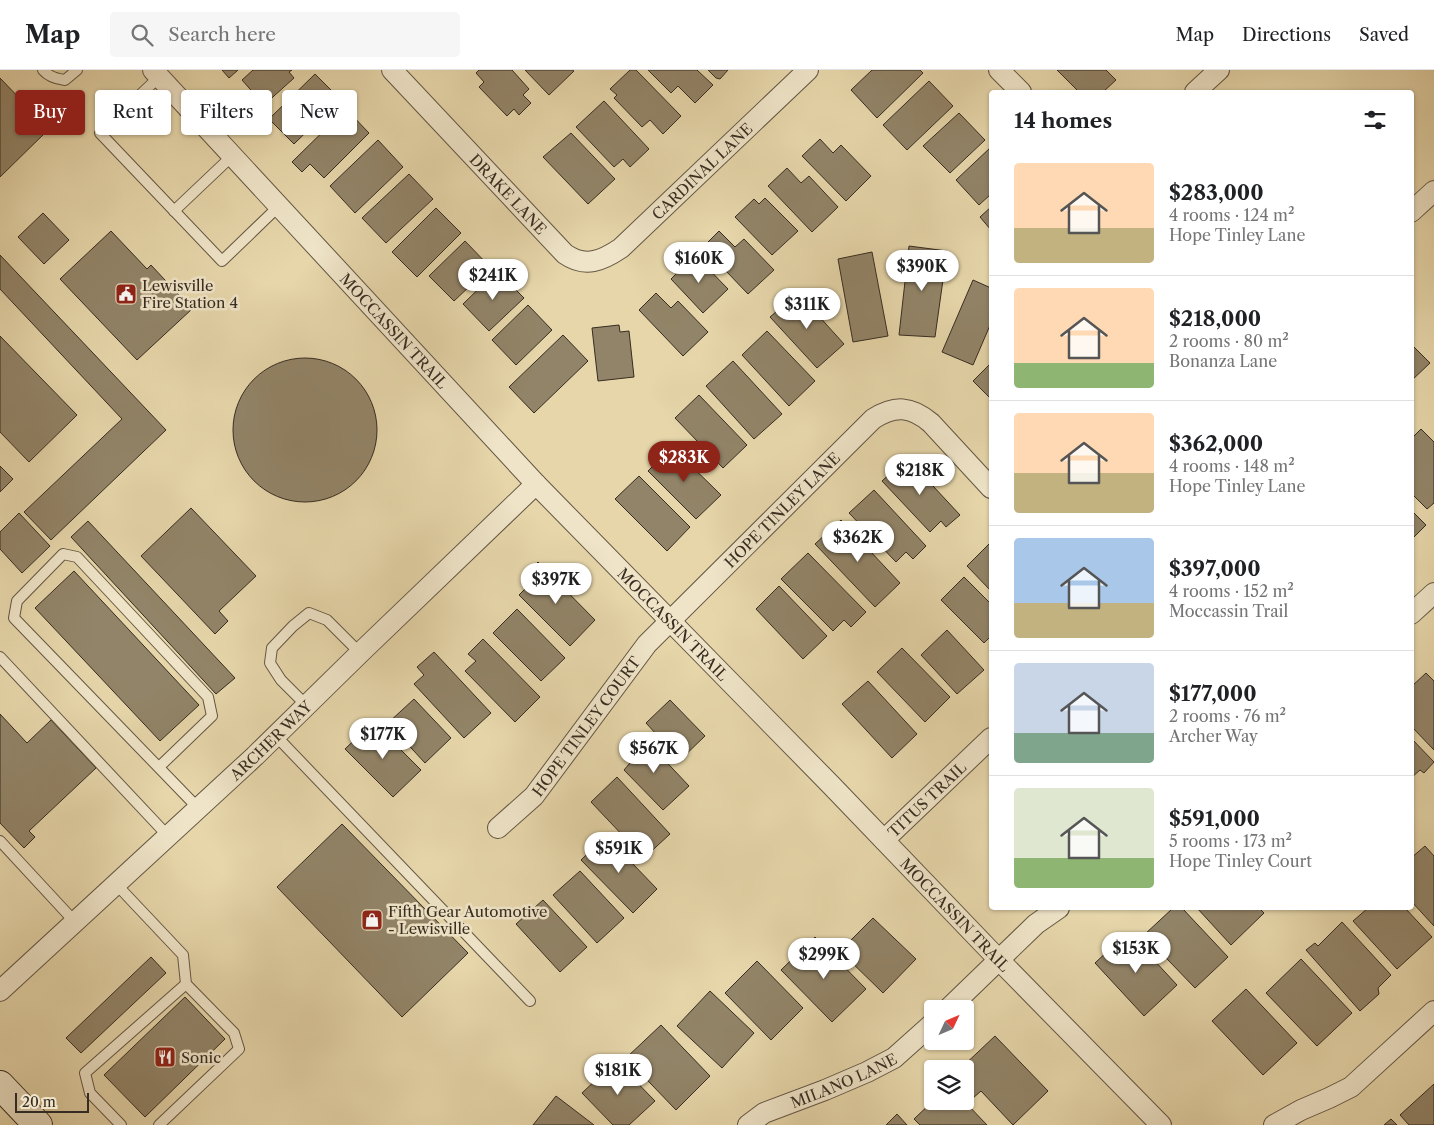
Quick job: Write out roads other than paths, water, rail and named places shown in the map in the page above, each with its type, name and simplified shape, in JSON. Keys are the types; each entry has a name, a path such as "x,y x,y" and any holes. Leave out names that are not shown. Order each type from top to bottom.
{"main road":[{"path":"0,1085 38,1125"}],"street":[{"name":"CARDINAL LANE","path":"590,262 607,258 621,248 808,70"},
{"path":"999,70 1019,90"},
{"path":"1197,90 1219,70"},
{"name":"DRAKE LANE","path":"393,71 564,254 573,260 590,262"},
{"name":"MOCCASSIN TRAIL","path":"156,73 536,484 1161,1125"},
{"path":"1414,209 1434,191"},
{"name":"HOPE TINLEY LANE","path":"670,622 873,419 883,413 899,409 911,410 926,419 989,486"},
{"name":"ARCHER WAY","path":"0,991 306,706 536,484"},
{"path":"1414,611 1434,593"},
{"name":"HOPE TINLEY COURT","path":"498,828 534,796 645,646 670,622"},
{"name":"TITUS TRAIL","path":"884,840 989,740"},
{"path":"957,1000 1036,924 1056,910"},
{"path":"1274,1125 1352,1086 1434,1011"},
{"name":"MILANO LANE","path":"748,1125 764,1113 834,1086 894,1058 924,1031"}],"lane":[{"path":"43,70 52,77 66,80 77,70"},
{"path":"156,73 100,133 222,261 279,206"},
{"path":"174,211 232,156"},
{"path":"159,767 212,716 208,697 77,557 63,554 17,601 14,618 198,808"},
{"path":"306,706 281,680 270,663 272,648 293,626 309,613 327,620 360,652"},
{"path":"0,657 168,836"},
{"path":"275,735 530,1001"},
{"path":"0,841 75,922"},
{"path":"116,884 183,955 186,984 234,1033 239,1048 159,1125"},
{"path":"121,1125 90,1093 85,1073 186,984"}],"place":[{"name":"Lewisville Fire Station 4","path":"126,294"},
{"name":"Fifth Gear Automotive - Lewisville","path":"372,920"},
{"name":"Sonic","path":"165,1057"}]}
